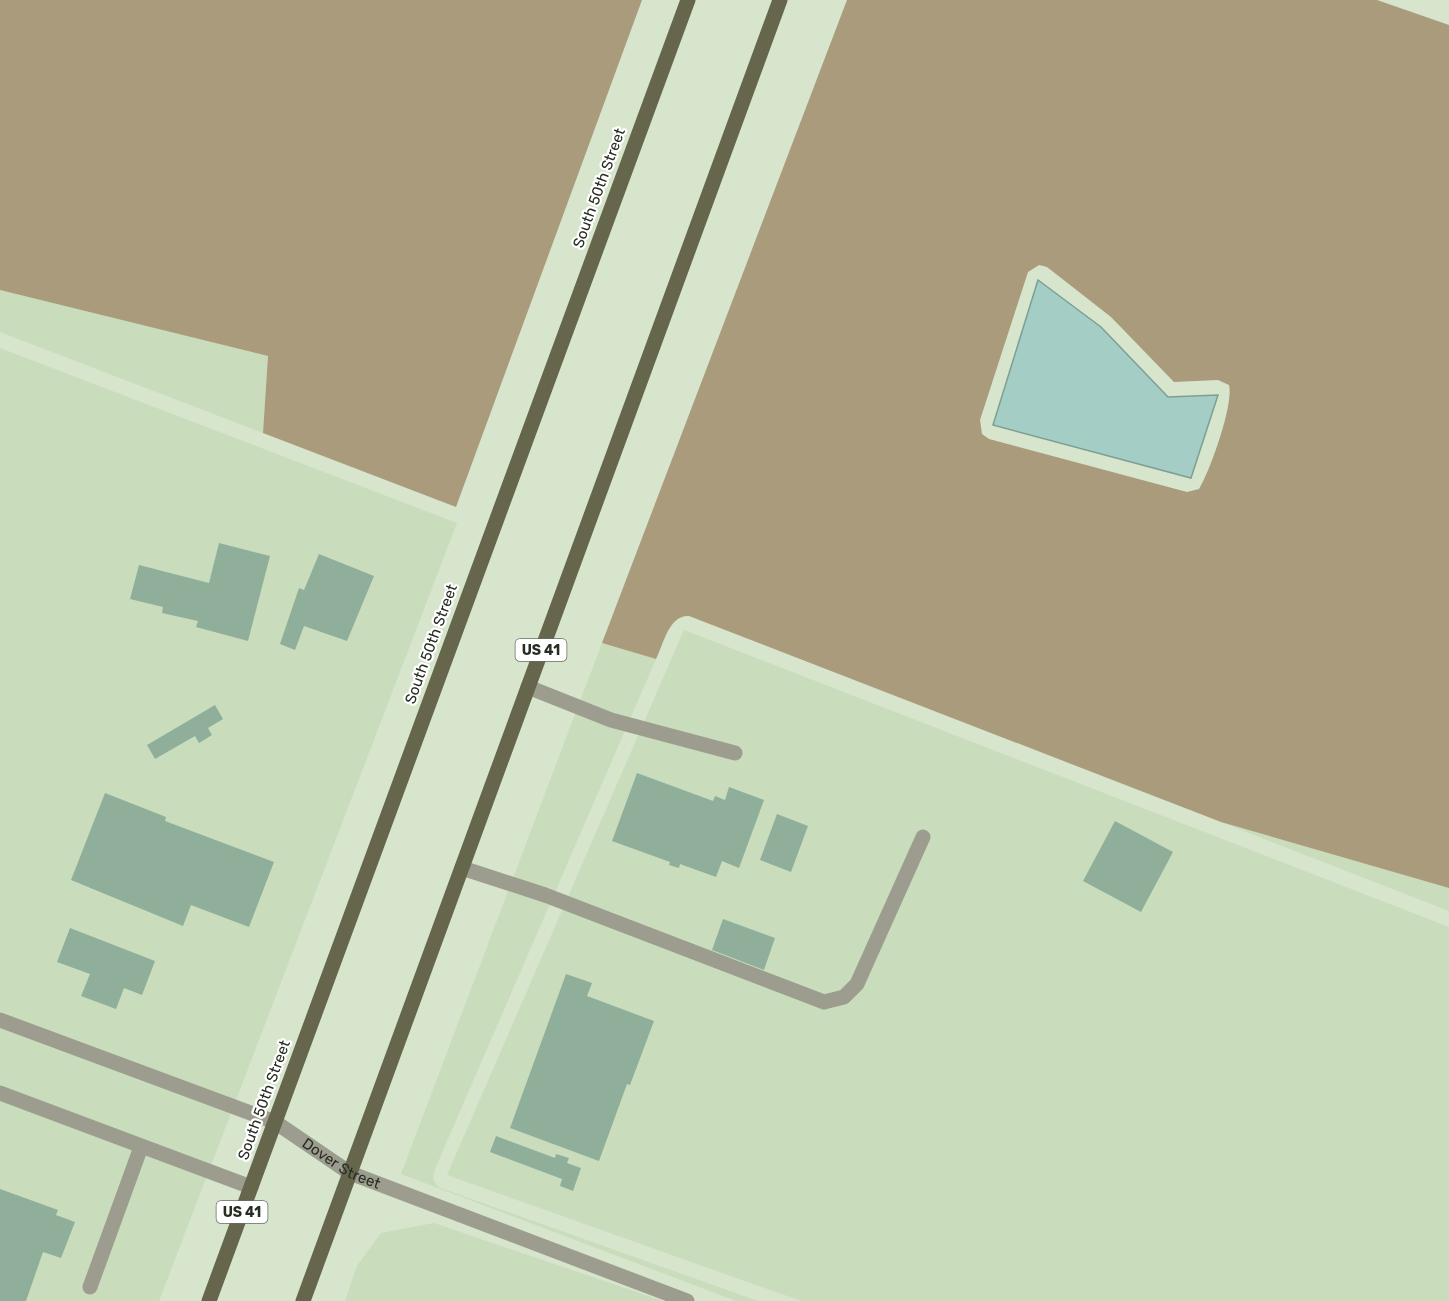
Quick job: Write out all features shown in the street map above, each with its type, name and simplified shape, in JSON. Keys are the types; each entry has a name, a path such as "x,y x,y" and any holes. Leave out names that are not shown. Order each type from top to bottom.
{"main road":[{"name":"South 50th Street","path":"210,1301 688,0"},
{"name":"US 41","path":"303,1301 780,0"}],"street":[{"path":"528,687 611,720 735,753"},
{"path":"462,868 545,895 824,1002 844,997 858,984 923,837"},
{"name":"Dover Street","path":"0,1020 275,1122 350,1173 687,1301"},
{"path":"0,1093 251,1187"},
{"path":"90,1287 141,1147"}],"shaded area":[{"path":"0,0 642,0 456,507 263,433 268,356 0,290"},
{"path":"847,0 1377,0 1449,25 1449,888 1221,822 689,616 682,617 672,625 656,659 602,643","holes":["1039,265 1047,267 1111,317 1174,382 1218,380 1229,385 1230,394 1225,422 1215,453 1199,489 1187,492 989,439 982,434 980,420 1028,272"]},
{"path":"0,290 268,356 263,433 0,332"},
{"path":"0,348 457,523 159,1301 0,1301"},
{"path":"684,630 1449,927 1449,1301 801,1301 447,1175"},
{"path":"602,643 656,659 435,1169 433,1179 438,1187 758,1301 736,1301 401,1174"},
{"path":"1221,822 1449,888 1449,911"},
{"path":"434,1223 663,1301 345,1301 357,1266 381,1233"}],"water":[{"path":"1038,280 1101,327 1168,397 1218,395 1191,478 993,425"}],"building":[{"path":"219,543 270,556 248,641 196,627 198,621 162,613 163,607 130,599 139,565 209,583"},
{"path":"319,554 374,576 347,641 304,626 295,650 280,644 299,588 304,590"},
{"path":"215,705 223,719 208,728 212,735 199,743 195,736 155,759 147,745"},
{"path":"637,773 713,801 715,796 725,800 729,787 764,800 739,868 722,861 716,877 680,864 679,868 669,865 670,862 612,841"},
{"path":"105,793 166,817 165,821 274,862 249,927 191,905 183,926 71,880"},
{"path":"777,814 808,826 791,872 760,860"},
{"path":"1115,821 1173,852 1141,912 1083,881"},
{"path":"723,919 775,938 764,970 712,950"},
{"path":"70,928 155,961 142,995 124,988 116,1009 81,996 90,974 57,962"},
{"path":"566,974 592,983 587,996 654,1021 630,1085 627,1084 599,1161 510,1128"},
{"path":"496,1136 555,1158 556,1154 569,1158 567,1163 581,1168 573,1191 560,1186 562,1179 490,1152"},
{"path":"0,1189 58,1210 56,1215 75,1222 61,1258 43,1252 26,1301 0,1301"}]}
